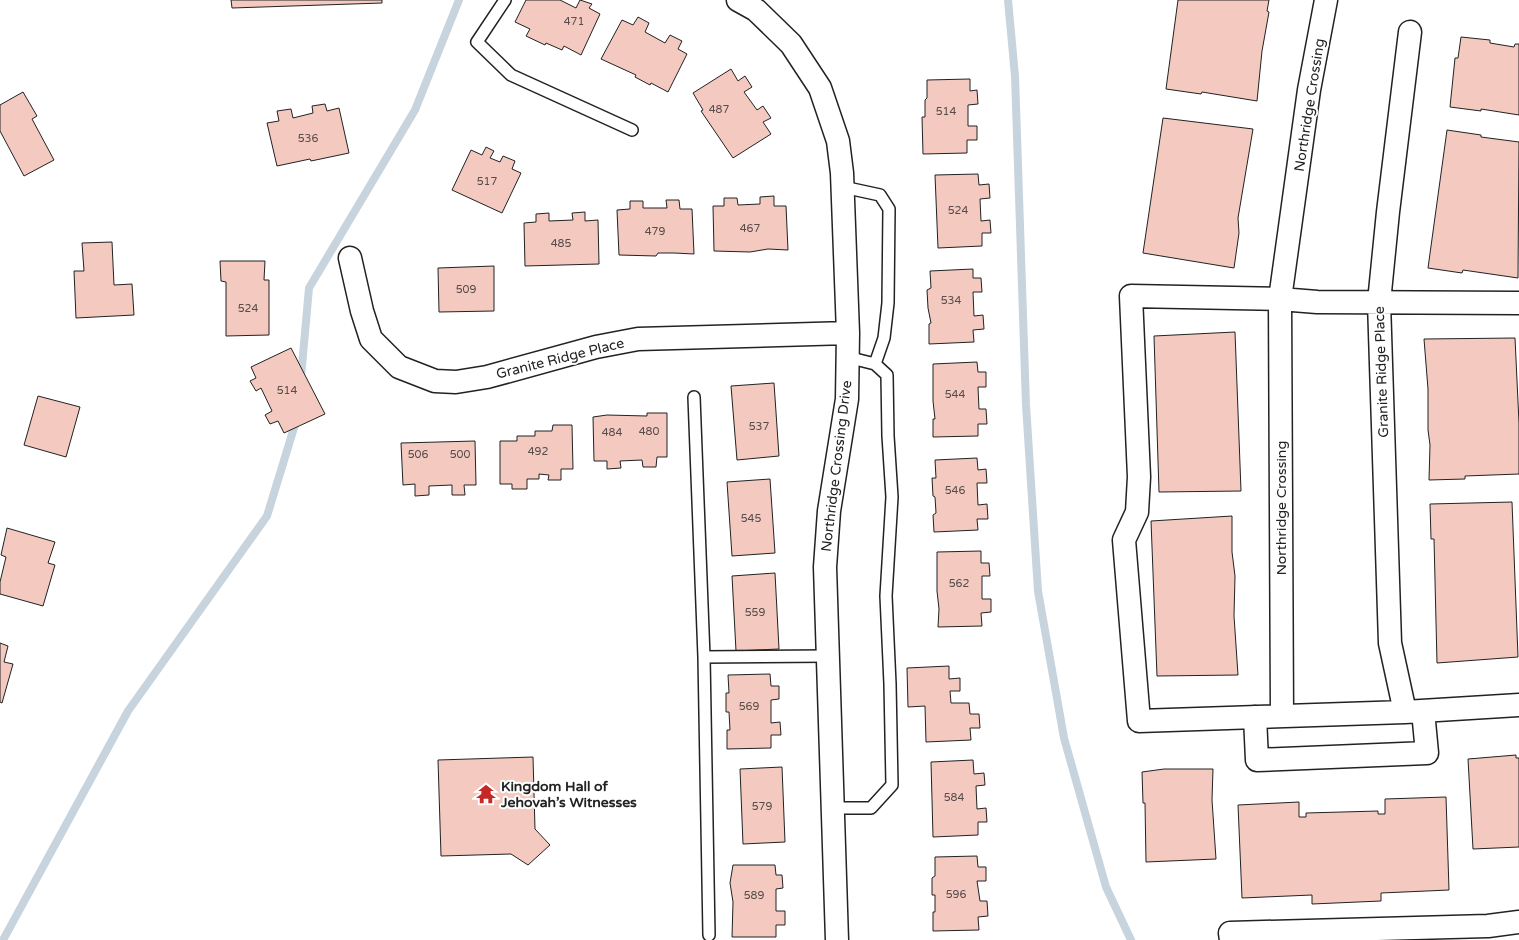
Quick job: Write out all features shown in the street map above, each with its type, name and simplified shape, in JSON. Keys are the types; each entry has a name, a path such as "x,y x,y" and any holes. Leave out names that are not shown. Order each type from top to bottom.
{"street":[{"name":"Northridge Crossing Drive","path":"738,0 756,10 791,44 820,88 838,141 843,187 848,332 847,399 829,511 825,567 837,940"},
{"name":"Northridge Crossing","path":"1282,716 1280,299 1309,90 1326,0"},
{"name":"Granite Ridge Place","path":"1410,32 1379,302 1390,643 1414,711"},
{"name":"Granite Ridge Place","path":"350,258 362,311 371,339 399,367 435,381 456,382 487,377 596,347 638,339 848,332"},
{"path":"1519,303 1317,302 1280,299 1131,296 1139,476 1137,512 1124,540 1139,721 1414,711 1519,705"},
{"path":"1255,717 1256,760 1427,753 1414,711"},
{"path":"1231,940 1230,933 1488,926 1519,922"}],"lane":[{"path":"506,0 477,42 511,75 632,130"},
{"path":"843,187 880,195 889,209 887,312 884,338 875,364"},
{"path":"833,808 871,808 892,785 886,596 892,497 887,375 875,364 848,357"},
{"path":"694,397 704,657 709,934"},
{"path":"704,657 828,656"}],"building":[{"path":"231,0 382,0 382,3 232,8"},
{"path":"526,0 560,0 576,8 580,0 592,4 589,8 600,14 581,55 564,46 562,50 546,43 545,45 526,36 530,29 515,22"},
{"path":"1178,0 1269,0 1257,101 1202,92 1201,94 1166,89"},
{"path":"638,17 649,23 645,32 665,43 670,35 682,41 678,49 687,54 668,92 651,83 650,85 635,77 636,75 601,59 622,20 633,25"},
{"path":"1461,37 1490,40 1490,43 1514,47 1515,44 1519,44 1519,115 1481,109 1481,111 1450,107 1455,58 1458,58"},
{"path":"731,69 738,81 745,76 752,87 744,92 757,110 763,106 771,118 763,122 771,134 733,158 701,111 703,110 693,93"},
{"path":"970,79 970,91 977,90 978,104 968,105 968,126 977,126 977,140 967,140 967,153 923,154 922,117 925,117 927,80"},
{"path":"23,92 37,116 32,119 54,160 24,176 0,131 0,105"},
{"path":"325,104 327,111 339,108 349,153 277,166 267,123 279,121 277,111 291,109 293,118 313,113 312,106"},
{"path":"1163,118 1253,129 1238,218 1239,233 1234,268 1143,253"},
{"path":"1447,130 1519,142 1518,278 1463,270 1462,273 1428,268"},
{"path":"486,147 494,151 490,158 500,162 503,156 515,161 512,169 521,173 502,213 452,190 471,150 482,155"},
{"path":"978,174 979,185 989,184 990,198 980,199 981,221 990,220 991,233 982,233 982,246 938,248 935,175"},
{"path":"774,196 774,206 786,206 788,250 714,251 713,206 724,206 724,198 737,198 738,205 760,204 760,197"},
{"path":"666,200 679,200 680,209 692,209 694,254 619,255 617,210 630,209 630,201 643,201 643,208 667,208"},
{"path":"585,212 585,221 598,220 599,264 525,266 524,223 536,222 536,214 549,213 549,221 573,220 572,213"},
{"path":"112,242 114,285 132,284 134,315 76,318 74,271 84,271 82,243"},
{"path":"220,261 265,261 264,280 269,280 269,335 226,336 226,282 221,281"},
{"path":"494,266 494,311 439,312 438,268"},
{"path":"973,269 973,278 981,278 982,292 973,292 974,316 983,315 984,329 973,330 974,342 929,344 929,324 931,323 927,290 931,288 930,271"},
{"path":"1235,332 1241,491 1159,492 1154,336"},
{"path":"1515,338 1519,474 1465,476 1465,479 1429,480 1430,445 1424,339"},
{"path":"291,348 325,414 284,433 278,421 270,424 265,415 272,411 261,388 256,391 250,381 256,378 251,367"},
{"path":"977,362 978,372 986,372 986,387 978,387 979,409 986,409 987,424 978,424 978,436 933,437 933,419 935,419 933,364"},
{"path":"774,383 779,456 737,460 731,386"},
{"path":"38,396 80,407 66,457 24,445"},
{"path":"647,413 667,413 667,457 657,457 656,467 643,467 642,460 620,461 621,468 607,469 607,461 594,461 593,417 607,415 647,416"},
{"path":"553,425 572,425 573,469 561,469 561,480 548,480 549,475 539,474 539,479 527,479 527,489 512,489 512,484 500,484 500,441 517,441 517,436 535,436 535,431 552,431"},
{"path":"475,441 476,485 464,485 465,495 452,495 452,485 429,486 429,495 415,496 415,484 403,485 401,443"},
{"path":"977,458 978,470 986,469 987,483 977,483 978,505 987,504 988,519 977,519 978,530 934,532 933,515 936,513 932,478 936,478 935,460"},
{"path":"770,479 775,553 732,556 727,482"},
{"path":"1512,502 1518,657 1437,663 1434,539 1431,539 1430,504"},
{"path":"1232,516 1232,552 1235,576 1234,616 1238,675 1157,676 1151,521"},
{"path":"7,528 55,542 48,563 55,565 43,606 0,594 0,582 6,557 1,555"},
{"path":"981,551 981,563 989,563 990,576 982,576 982,599 991,599 991,612 981,613 982,626 938,627 937,552"},
{"path":"775,573 779,649 736,651 732,576"},
{"path":"0,643 8,646 4,662 13,664 2,703 0,702"},
{"path":"949,666 949,679 960,678 960,691 950,691 951,703 969,703 970,714 979,714 980,728 970,728 971,740 926,742 925,706 908,707 907,668"},
{"path":"770,674 771,686 779,686 779,699 771,700 771,723 780,722 781,735 771,735 771,748 727,749 727,730 730,730 729,712 726,712 726,693 729,693 728,675"},
{"path":"1516,755 1516,758 1519,758 1519,847 1473,849 1468,759"},
{"name":"Kingdom Hall of Jehovah’s Witnesses","path":"533,757 535,829 550,845 528,865 511,854 441,856 438,760"},
{"path":"973,760 974,774 984,773 985,785 976,786 977,809 986,808 987,822 978,822 978,835 933,837 931,762"},
{"path":"782,767 785,842 743,844 740,769"},
{"path":"1164,769 1213,769 1212,800 1216,859 1146,862 1145,803 1143,803 1142,772"},
{"path":"1446,797 1449,890 1381,893 1381,901 1312,904 1312,895 1242,898 1238,805 1299,802 1299,817 1306,817 1306,813 1378,811 1378,814 1385,814 1385,799"},
{"path":"977,856 978,867 986,867 986,881 977,881 980,901 987,901 988,916 978,917 979,930 933,931 935,895 932,895 932,878 935,876 935,857"},
{"path":"733,865 775,865 776,875 782,875 783,888 776,889 776,911 785,911 785,925 776,925 776,937 732,937 733,902 730,883"}],"waterway":[{"path":"301,377 309,288 415,110 459,0"},
{"path":"1008,0 1015,76 1026,405 1038,591 1064,738 1106,887 1131,940"},
{"path":"3,940 128,711 267,516 297,418"}],"place":[{"name":"Kingdom Hall of Jehovah’s Witnesses","path":"486,794"}]}
